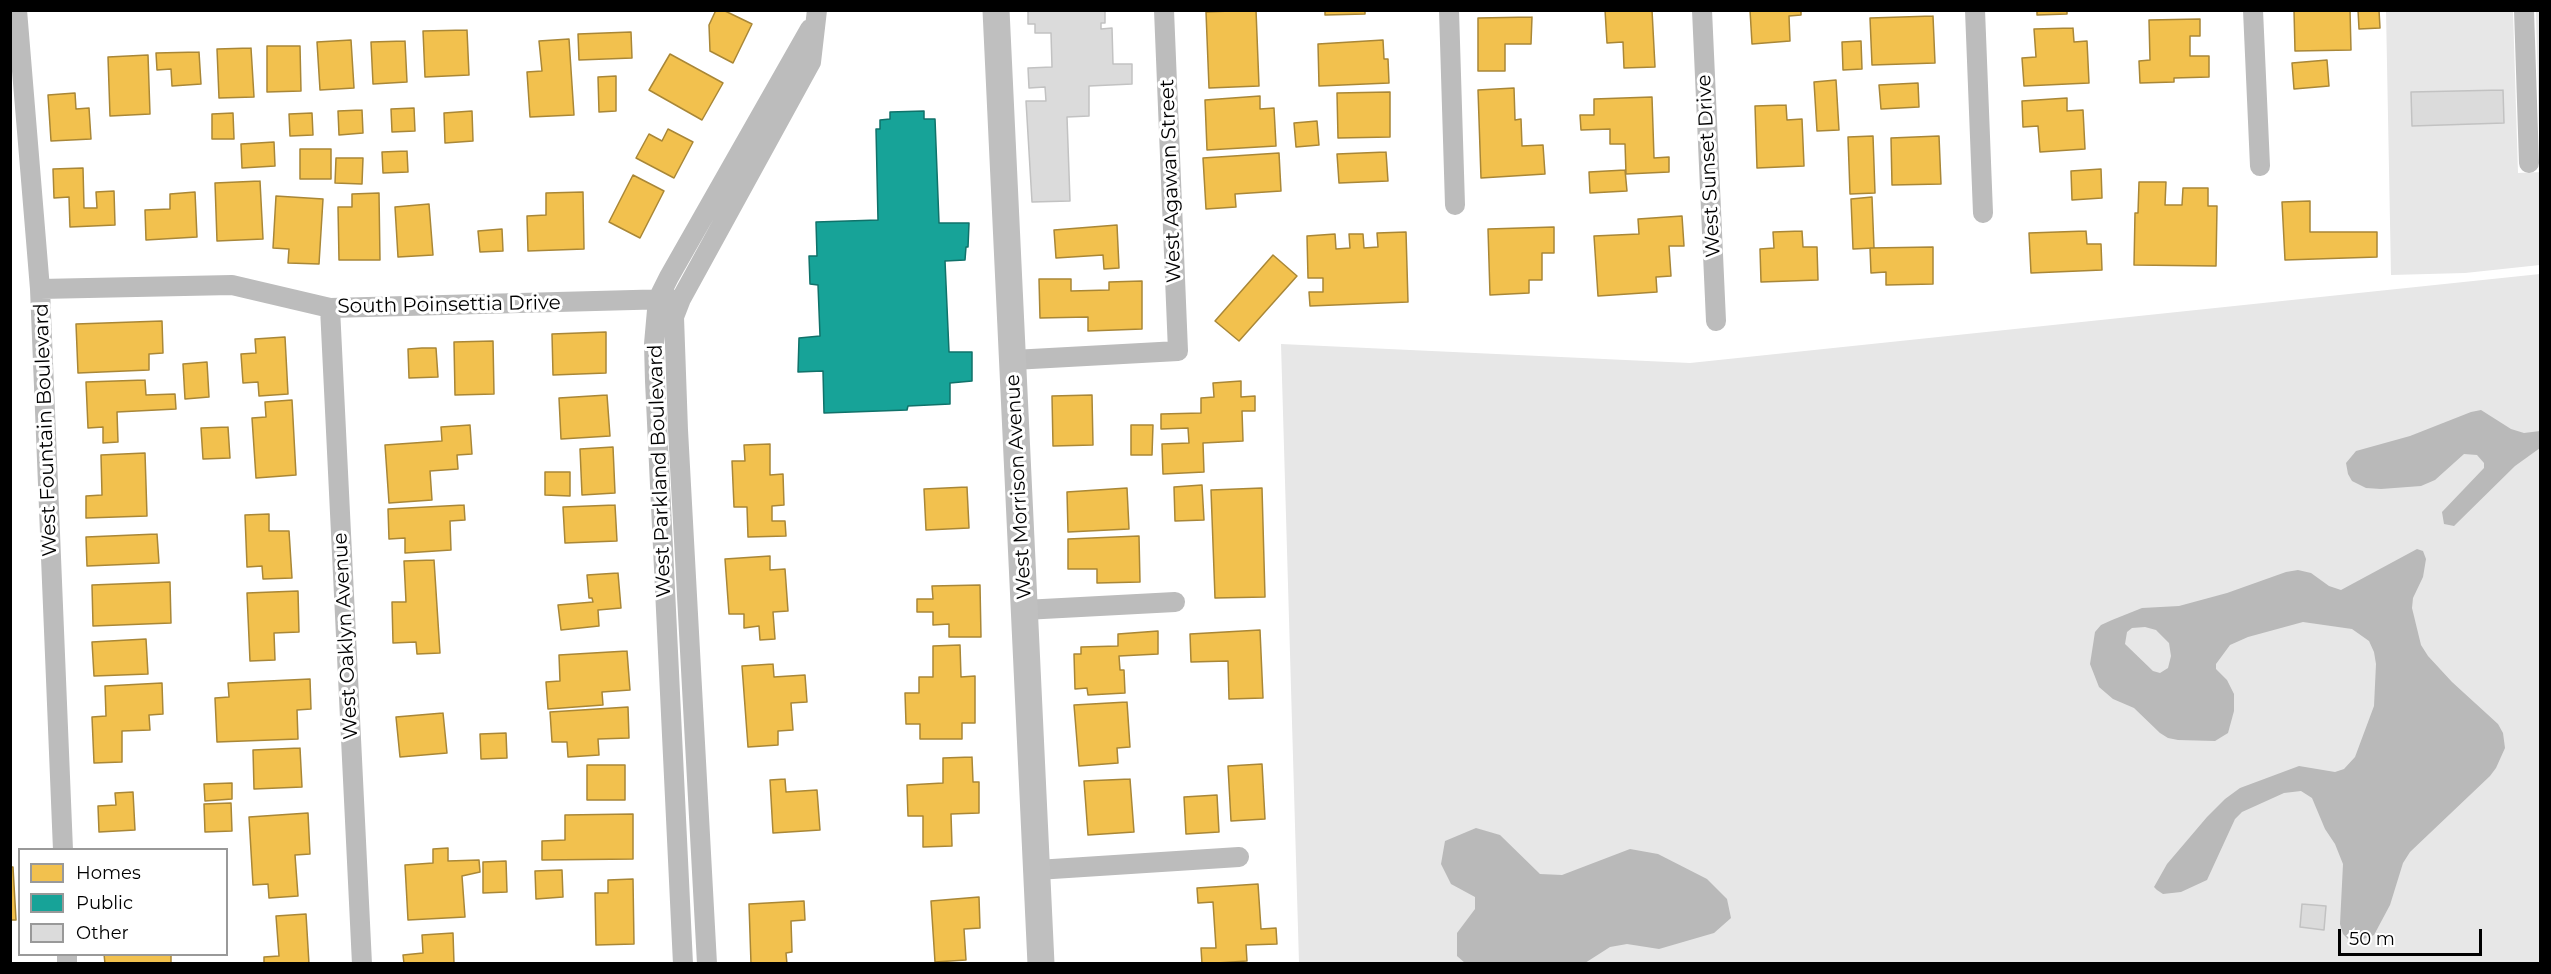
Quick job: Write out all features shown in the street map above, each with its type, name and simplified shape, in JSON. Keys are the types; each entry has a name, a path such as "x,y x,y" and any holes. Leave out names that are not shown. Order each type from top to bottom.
{"street":[{"name":"West Fountain Boulevard","path":"17,10 40,289 63,848"},
{"name":"West Morrison Avenue","path":"996,10 1041,963"},
{"name":"West Agawan Street","path":"1012,360 1178,351 1164,10"},
{"path":"1449,10 1455,205"},
{"name":"West Sunset Drive","path":"1702,10 1716,321"},
{"path":"1975,10 1983,213"},
{"path":"2253,10 2260,166"},
{"path":"2524,10 2529,163"},
{"name":"West Parkland Boulevard","path":"707,963 674,317 681,299 811,62 816,15"},
{"name":"West Parkland Boulevard","path":"683,963 655,381 654,344 658,299 816,15"},
{"name":"South Poinsettia Drive","path":"40,289 232,285 330,308 681,299"},
{"name":"West Oaklyn Avenue","path":"330,308 363,963"},
{"path":"1024,610 1175,602"},
{"path":"1037,870 1239,857"}],"shaded area":[{"path":"2386,11 2513,11 2518,173 2540,172 2540,265 2465,273 2391,275"},
{"path":"2536,11 2540,11 2540,172"},
{"path":"2540,274 2540,963 1299,963 1281,344 1690,363"},
{"path":"2481,410 2511,429 2524,433 2540,431 2540,448 2515,466 2454,526 2444,524 2442,512 2484,468 2484,463 2477,455 2464,454 2435,480 2421,486 2366,488 2352,481 2348,474 2346,463 2356,451 2410,436"},
{"path":"2417,549 2423,551 2426,559 2423,577 2413,598 2412,608 2421,645 2452,682 2498,724 2503,733 2505,748 2496,768 2410,852 2403,863 2390,905 2374,935 2358,941 2349,940 2343,934 2340,924 2343,864 2312,798 2301,791 2284,793 2242,812 2235,819 2207,880 2181,892 2163,894 2154,887 2167,864 2207,817 2240,788 2299,766 2335,772 2344,769 2355,757 2374,706 2376,664 2374,652 2369,641 2352,629 2303,622 2248,637 2230,645 2216,664 2216,669 2227,680 2234,694 2234,711 2228,733 2215,741 2178,740 2160,733 2134,708 2113,699 2099,687 2090,664 2095,632 2101,625 2142,608 2179,606 2227,593 2286,572 2298,570 2311,573 2329,586 2341,590","holes":["2145,627 2156,630 2169,643 2171,656 2168,668 2160,673 2153,671 2125,644 2127,632 2132,628"]},
{"path":"1476,828 1500,835 1540,874 1562,875 1630,849 1658,854 1707,879 1727,899 1731,918 1714,933 1659,949 1627,944 1610,947 1585,963 1465,963 1457,956 1457,933 1475,909 1475,897 1451,884 1441,864 1445,841"}],"building: Homes":[{"path":"716,10 723,10 752,24 733,63 710,51 709,25"},
{"path":"1256,10 1259,86 1209,88 1206,12"},
{"path":"1325,10 1365,10 1365,14 1325,15"},
{"path":"1605,10 1652,10 1655,67 1624,68 1623,42 1607,43"},
{"path":"1750,10 1801,10 1801,15 1789,16 1790,41 1752,44"},
{"path":"2037,10 2067,10 2067,14 2037,15"},
{"path":"2294,10 2350,10 2351,50 2295,51"},
{"path":"2358,10 2379,10 2380,28 2359,29"},
{"path":"1933,16 1935,63 1872,65 1870,18"},
{"path":"1532,17 1531,44 1505,44 1505,71 1478,71 1478,18"},
{"path":"2200,19 2200,36 2190,36 2190,56 2209,56 2209,77 2174,78 2174,82 2140,83 2139,61 2150,60 2149,20"},
{"path":"2073,28 2074,42 2087,41 2089,83 2024,86 2022,58 2036,57 2034,29"},
{"path":"467,30 469,75 425,77 423,31"},
{"path":"631,32 632,58 579,60 578,34"},
{"path":"569,39 574,115 530,117 527,72 542,71 539,41"},
{"path":"351,40 354,88 320,90 317,42"},
{"path":"1383,40 1384,59 1388,59 1389,83 1319,86 1318,44"},
{"path":"405,41 407,82 373,84 371,42"},
{"path":"1861,41 1862,69 1843,70 1842,42"},
{"path":"267,46 300,46 301,91 267,92"},
{"path":"251,48 254,97 219,98 217,49"},
{"path":"199,52 201,84 172,86 171,69 157,70 156,53"},
{"path":"670,54 723,83 702,120 649,90"},
{"path":"148,55 150,114 110,116 108,57"},
{"path":"2327,60 2329,86 2294,89 2292,63"},
{"path":"616,76 616,111 599,112 598,77"},
{"path":"1836,80 1839,130 1817,131 1814,82"},
{"path":"1918,83 1919,107 1881,109 1879,85"},
{"path":"1514,88 1515,120 1521,119 1522,146 1543,145 1545,174 1481,178 1478,90"},
{"path":"1390,92 1390,137 1338,138 1337,93"},
{"path":"75,93 76,109 89,108 91,139 51,141 48,95"},
{"path":"1260,96 1260,109 1274,108 1276,146 1207,150 1205,100"},
{"path":"1652,97 1654,158 1669,157 1669,172 1626,174 1625,144 1610,144 1610,129 1581,130 1580,115 1594,115 1594,99"},
{"path":"2067,98 2067,111 2083,110 2085,149 2040,152 2038,126 2023,127 2022,101"},
{"path":"1786,105 1787,120 1802,119 1804,166 1757,168 1755,106"},
{"path":"414,108 415,131 392,132 391,109"},
{"path":"362,110 363,133 339,135 338,111"},
{"path":"472,111 473,141 445,143 444,113"},
{"path":"233,113 234,139 212,139 212,114"},
{"path":"312,113 313,135 290,136 289,114"},
{"path":"1317,121 1319,145 1296,147 1294,123"},
{"path":"668,129 693,142 674,178 636,158 649,134 662,141"},
{"path":"1873,136 1875,193 1850,194 1848,137"},
{"path":"1939,136 1941,184 1892,185 1891,138"},
{"path":"274,142 275,166 242,168 241,144"},
{"path":"300,149 331,149 331,179 300,179"},
{"path":"407,151 408,172 383,173 382,152"},
{"path":"1386,152 1388,181 1339,183 1337,154"},
{"path":"1279,153 1281,191 1235,194 1236,207 1206,209 1203,158"},
{"path":"336,158 363,158 362,184 335,183"},
{"path":"83,168 84,208 97,208 96,192 114,191 115,225 70,227 69,197 54,198 53,169"},
{"path":"2101,169 2102,198 2072,200 2071,171"},
{"path":"1625,170 1627,191 1590,193 1589,172"},
{"path":"633,175 664,191 640,238 609,222"},
{"path":"260,181 263,239 217,241 215,183"},
{"path":"2139,182 2166,182 2165,205 2182,205 2183,188 2208,188 2208,206 2217,206 2216,266 2134,265 2135,213 2138,213"},
{"path":"195,192 197,237 146,240 145,210 170,209 170,194"},
{"path":"583,192 584,249 528,251 527,216 546,215 546,193"},
{"path":"379,193 380,260 339,260 338,207 352,207 352,194"},
{"path":"276,196 323,199 319,264 288,263 289,249 273,248"},
{"path":"1872,197 1874,248 1853,249 1851,199"},
{"path":"2310,201 2310,232 2377,232 2377,257 2285,260 2282,202"},
{"path":"429,204 433,255 398,257 395,207"},
{"path":"1682,216 1684,246 1669,246 1671,276 1656,277 1657,292 1598,296 1594,236 1639,234 1638,219"},
{"path":"1117,225 1119,268 1104,269 1103,255 1056,258 1054,230"},
{"path":"1554,227 1554,253 1542,253 1542,280 1529,280 1529,293 1490,295 1488,229"},
{"path":"502,229 503,251 480,252 478,231"},
{"path":"1802,231 1803,247 1817,247 1818,280 1761,282 1760,249 1774,248 1773,232"},
{"path":"2086,231 2087,244 2101,244 2102,270 2031,273 2029,233"},
{"path":"1406,232 1408,302 1310,306 1309,292 1323,292 1323,278 1308,278 1307,236 1335,234 1336,249 1350,248 1349,234 1363,234 1364,248 1378,247 1377,233"},
{"path":"1933,247 1933,284 1886,285 1886,272 1871,273 1870,248"},
{"path":"1273,255 1297,276 1239,341 1215,321"},
{"path":"1039,279 1071,279 1071,291 1109,290 1109,282 1142,281 1142,329 1088,331 1088,317 1040,318"},
{"path":"162,321 163,353 149,354 149,370 78,373 76,324"},
{"path":"606,332 606,373 553,375 552,334"},
{"path":"285,337 288,394 259,396 258,382 243,383 241,354 256,353 255,339"},
{"path":"493,341 494,394 455,395 454,342"},
{"path":"436,348 438,377 409,378 408,349"},
{"path":"207,362 209,397 185,399 183,364"},
{"path":"145,380 146,395 175,394 176,409 117,412 118,442 103,443 103,427 88,428 86,382"},
{"path":"1241,381 1241,397 1255,396 1255,411 1242,411 1243,441 1203,443 1204,472 1163,474 1162,444 1189,443 1188,428 1161,429 1161,414 1201,413 1201,398 1214,397 1213,383"},
{"path":"607,395 610,436 561,439 559,398"},
{"path":"1092,395 1093,445 1053,446 1052,396"},
{"path":"292,400 296,475 256,478 252,418 266,417 265,402"},
{"path":"470,425 472,454 457,455 458,469 430,471 432,500 389,503 385,445 442,441 441,427"},
{"path":"1131,425 1153,425 1152,455 1131,455"},
{"path":"228,427 230,458 203,459 201,428"},
{"path":"770,444 770,475 783,474 784,505 772,506 772,521 785,521 786,536 748,537 747,507 734,507 732,461 745,461 744,445"},
{"path":"613,447 615,493 582,495 580,449"},
{"path":"145,453 147,516 86,518 86,496 102,495 101,455"},
{"path":"545,472 570,472 570,496 545,495"},
{"path":"1202,485 1204,520 1175,521 1174,487"},
{"path":"967,487 969,528 926,530 924,489"},
{"path":"1127,488 1129,529 1068,532 1067,492"},
{"path":"1262,488 1265,597 1215,598 1211,490"},
{"path":"464,505 465,520 450,521 451,550 405,553 405,538 389,539 388,509"},
{"path":"615,505 617,541 565,543 563,507"},
{"path":"269,514 269,531 289,531 292,578 263,579 262,566 247,567 245,515"},
{"path":"157,534 159,563 87,566 86,537"},
{"path":"1139,536 1140,582 1097,583 1097,569 1068,569 1068,539"},
{"path":"770,556 770,570 785,569 788,611 773,612 775,639 760,640 759,626 744,628 744,614 729,614 725,559"},
{"path":"434,560 440,653 417,654 416,642 393,643 392,602 406,602 404,561"},
{"path":"618,573 621,608 598,610 599,626 561,630 558,605 593,602 592,598 589,598 587,575"},
{"path":"170,582 171,623 93,626 92,585"},
{"path":"980,585 981,637 949,637 949,624 933,625 933,612 917,612 917,599 933,599 932,586"},
{"path":"298,591 299,632 274,633 275,660 250,661 247,593"},
{"path":"1260,630 1263,698 1229,699 1228,661 1191,662 1190,634"},
{"path":"1158,631 1158,654 1119,656 1120,670 1124,670 1125,693 1088,695 1087,688 1075,689 1074,654 1081,654 1081,647 1118,646 1118,634"},
{"path":"146,639 148,674 94,676 92,642"},
{"path":"960,645 961,677 975,676 975,723 962,723 962,739 920,739 920,724 906,724 905,693 919,693 919,677 933,677 933,646"},
{"path":"627,651 630,690 602,692 603,705 548,709 546,682 560,681 559,655"},
{"path":"773,664 774,677 805,675 807,702 791,703 793,730 778,731 778,745 748,747 742,666"},
{"path":"310,679 311,709 297,710 298,739 217,742 215,698 229,697 228,683"},
{"path":"162,683 163,714 149,715 150,730 122,731 122,762 94,763 92,717 106,716 105,686"},
{"path":"1127,702 1130,747 1117,748 1118,763 1079,766 1074,705"},
{"path":"628,707 629,738 598,739 599,755 568,757 567,742 552,742 550,712"},
{"path":"443,713 447,753 400,757 396,717"},
{"path":"506,733 507,758 481,759 480,734"},
{"path":"300,748 302,787 254,789 253,750"},
{"path":"972,757 973,782 979,782 979,813 951,814 952,846 923,847 923,816 908,816 907,785 943,783 943,758"},
{"path":"1262,764 1265,819 1231,821 1228,766"},
{"path":"587,765 625,765 625,800 587,800"},
{"path":"785,779 786,792 817,790 820,830 773,833 770,780"},
{"path":"1130,779 1134,832 1088,835 1084,781"},
{"path":"232,783 232,799 205,801 204,784"},
{"path":"133,792 135,830 99,832 98,806 116,805 115,793"},
{"path":"1217,795 1219,832 1186,834 1184,797"},
{"path":"231,803 232,831 205,832 204,804"},
{"path":"308,813 310,854 295,855 298,896 269,898 268,884 253,885 249,817"},
{"path":"633,814 633,859 542,860 542,841 565,840 565,815"},
{"path":"448,848 448,861 479,860 480,872 462,876 465,917 408,920 405,865 433,863 433,849"},
{"path":"506,861 507,892 483,893 483,862"},
{"path":"10,867 13,867 16,920 10,920"},
{"path":"562,870 563,897 536,899 535,871"},
{"path":"633,879 634,944 596,945 595,893 608,893 608,880"},
{"path":"1258,884 1261,929 1276,928 1277,944 1246,945 1247,961 1202,964 1201,948 1216,948 1213,902 1198,903 1197,888"},
{"path":"979,897 980,928 964,929 966,960 935,962 931,901"},
{"path":"804,901 805,920 791,921 792,952 786,953 787,964 751,964 749,904"},
{"path":"306,914 309,964 264,964 264,957 279,956 276,916"},
{"path":"453,933 454,964 404,964 403,955 423,953 422,935"},
{"path":"104,956 171,956 171,964 105,964"}],"building: Public":[{"path":"924,111 924,119 935,119 939,223 969,223 965,260 945,261 949,352 972,352 972,381 950,383 950,404 908,406 907,410 824,413 823,371 798,372 799,338 820,336 818,285 810,284 809,256 817,256 816,222 878,220 876,129 880,129 880,120 890,119 890,112"}],"building: Other":[{"path":"1028,10 1105,10 1105,23 1101,23 1101,29 1112,28 1113,64 1132,64 1132,84 1089,86 1089,116 1067,117 1070,201 1032,202 1026,101 1046,101 1045,87 1029,88 1028,68 1052,67 1051,33 1035,33 1035,24 1028,24"},
{"path":"2503,90 2504,123 2412,126 2411,92"},
{"path":"2302,904 2326,906 2324,930 2300,927"}]}
